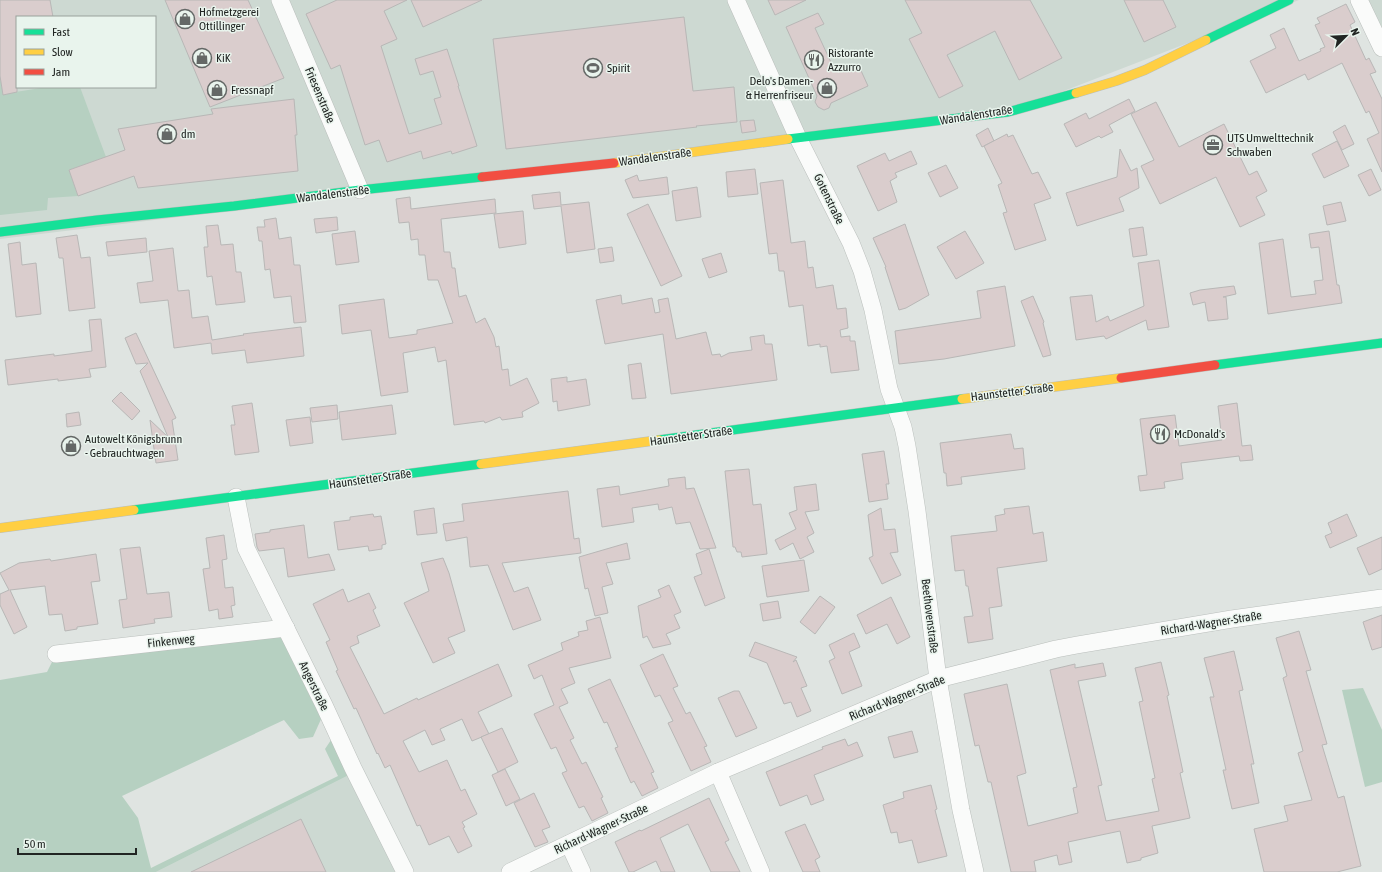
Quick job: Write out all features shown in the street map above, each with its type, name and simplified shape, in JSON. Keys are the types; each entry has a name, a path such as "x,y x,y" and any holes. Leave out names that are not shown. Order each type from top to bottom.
{"main road":[{"name":"Wandalenstraße","path":"0,232 97,220 234,206 360,190 591,166 1008,112 1116,81 1145,70 1289,0"},
{"name":"Haunstetter Straße","path":"0,528 1382,343"}],"street":[{"name":"Friesenstraße","path":"280,0 360,190"},
{"name":"Gotenstraße","path":"736,0 798,138 851,243 862,271 873,310 889,389 896,408"},
{"path":"1359,0 1382,48"},
{"name":"Beethovenstraße","path":"896,408 907,446 916,503 938,679 961,810 975,872"},
{"name":"Angerstraße","path":"236,497 246,548 405,872"},
{"name":"Richard-Wagner-Straße","path":"510,872 718,772 938,679 1077,645 1232,619 1382,598"},
{"name":"Finkenweg","path":"56,654 286,628"},
{"path":"718,772 761,872"},
{"path":"569,844 582,872"}],"shaded area":[{"path":"0,0 1299,0 999,116 0,239"},
{"path":"1367,0 1382,0 1382,30"},
{"path":"351,774 399,872 156,872"}],"green space":[{"path":"0,76 3,94 41,88 80,88 106,157 69,170 78,196 48,198 47,210 0,215"},
{"path":"285,631 322,717 313,737 299,739 284,720 122,796 138,818 151,868 338,776 325,749 333,737 351,774 156,872 0,872 0,680 47,672 56,654"},
{"path":"1363,688 1382,730 1382,782 1365,787 1342,690"}],"building":[{"path":"0,0 50,0 53,16 16,16 17,92 3,95 0,76"},
{"path":"165,0 248,0 284,78 210,107"},
{"path":"337,0 407,0 384,11 397,39 381,46 409,134 442,124 434,99 441,97 433,71 420,75 415,59 447,49 477,146 452,154 451,151 423,159 421,151 387,162 379,140 365,145 340,65 331,69 306,14"},
{"path":"411,0 482,0 423,27"},
{"path":"768,0 806,0 775,15"},
{"path":"905,0 1030,0 1062,58 1019,80 995,31 947,55 963,86 939,98 909,39 922,33"},
{"path":"1124,0 1163,0 1176,27 1144,42"},
{"path":"1346,4 1355,22 1350,25 1366,60 1369,58 1376,72 1370,74 1382,99 1382,172 1367,139 1379,133 1369,111 1366,113 1342,63 1308,80 1305,74 1266,93 1250,61 1276,48 1270,35 1284,28 1299,61 1321,51 1320,49 1325,47 1315,25 1320,23 1317,18"},
{"path":"818,13 824,24 815,28 835,71 841,68 842,71 858,64 868,86 831,103 829,108 824,110 818,107 815,102 817,96 786,27"},
{"name":"Spirit","path":"684,17 693,91 734,87 737,122 506,149 493,39"},
{"path":"294,99 298,171 138,188 134,176 78,196 69,170 125,150 118,129 213,114 211,109"},
{"path":"1129,99 1135,111 1109,125 1113,132 1101,138 1099,136 1076,147 1064,124 1086,113 1089,119"},
{"path":"1156,102 1179,147 1224,124 1249,175 1257,171 1267,191 1256,197 1265,215 1240,227 1216,177 1160,204 1141,166 1154,160 1131,114"},
{"path":"754,120 756,131 742,133 740,121"},
{"path":"1345,125 1354,144 1342,150 1333,132"},
{"path":"988,128 994,141 982,147 976,135"},
{"path":"1007,134 1008,137 1013,135 1032,174 1038,172 1051,198 1034,204 1046,240 1015,250 1003,213 1007,212 998,185 1002,183 984,146"},
{"path":"1337,141 1349,166 1324,178 1312,154"},
{"path":"1120,149 1131,171 1137,168 1139,188 1119,198 1124,211 1077,226 1066,193 1117,177"},
{"path":"911,151 917,164 895,173 897,177 890,181 897,202 878,211 857,166 885,153 889,161"},
{"path":"946,165 958,188 940,197 928,173"},
{"path":"755,169 758,194 728,197 726,172"},
{"path":"1371,169 1381,190 1369,196 1358,175"},
{"path":"637,175 639,181 667,177 669,194 633,198 625,180"},
{"path":"783,180 791,243 805,241 808,268 813,267 816,288 833,285 837,309 846,308 848,328 840,330 841,337 850,336 850,341 855,341 859,370 831,373 827,346 820,347 820,344 808,346 803,305 789,307 784,271 779,271 777,253 769,254 760,183"},
{"path":"697,187 701,217 676,221 672,191"},
{"path":"560,192 561,205 589,202 595,249 567,253 561,206 534,209 532,195"},
{"path":"410,197 411,209 495,199 496,213 441,219 444,252 450,252 452,268 455,268 459,297 466,295 476,323 485,318 494,337 496,347 499,346 502,370 508,369 510,386 527,378 539,403 522,412 523,417 502,420 500,417 485,423 484,421 454,425 446,360 438,362 435,347 403,353 408,392 381,396 371,330 342,334 339,305 384,299 389,338 417,334 417,330 453,323 438,280 428,280 425,255 419,255 418,239 411,240 409,222 399,223 396,199"},
{"path":"1341,202 1346,221 1327,225 1323,206"},
{"path":"648,204 682,276 661,286 627,214"},
{"path":"523,211 526,244 499,248 494,214"},
{"path":"337,217 338,230 316,233 314,219"},
{"path":"276,218 279,239 291,237 294,265 300,265 306,322 294,323 291,296 274,298 270,269 265,270 262,241 259,241 257,227 265,227 264,220"},
{"path":"905,224 929,295 906,308 899,310 886,267 873,238"},
{"path":"218,225 221,245 233,244 236,272 241,272 245,302 216,305 212,276 207,277 204,247 208,247 206,226"},
{"path":"1143,227 1147,255 1133,257 1129,229"},
{"path":"355,231 359,262 336,265 332,234"},
{"path":"965,231 984,263 956,279 937,247"},
{"path":"1329,231 1337,285 1339,285 1342,303 1268,314 1259,243 1283,239 1291,297 1316,294 1314,281 1323,280 1319,247 1311,248 1309,234"},
{"path":"77,235 81,258 90,257 95,308 69,311 63,258 59,258 56,238"},
{"path":"146,238 147,252 108,256 106,242"},
{"path":"20,242 22,265 36,263 41,314 16,317 8,244"},
{"path":"612,247 614,261 600,263 598,249"},
{"path":"173,248 178,291 189,290 192,318 208,316 212,340 244,335 243,334 301,327 304,356 247,363 245,350 212,354 211,343 174,348 168,300 140,303 137,283 153,281 149,251"},
{"path":"721,253 727,272 709,278 702,259"},
{"path":"1159,260 1169,327 1148,330 1146,320 1106,339 1104,336 1076,340 1070,297 1092,295 1096,322 1108,316 1110,321 1144,306 1138,263"},
{"path":"1005,286 1015,346 944,359 899,364 895,331 981,318 977,291"},
{"path":"1234,286 1236,294 1223,297 1226,297 1228,319 1208,321 1205,302 1193,305 1190,293 1200,290"},
{"path":"621,295 622,304 652,298 655,313 660,312 658,300 668,298 676,339 706,332 712,355 720,354 721,357 729,353 752,350 750,337 764,335 765,344 772,344 777,380 671,394 663,334 605,344 596,300"},
{"path":"1033,296 1044,322 1051,355 1043,357 1021,301"},
{"path":"101,319 106,367 89,369 91,377 8,385 5,360 92,351 89,320"},
{"path":"136,333 176,418 172,420 178,460 156,463 150,420 168,437 140,371 148,363 136,364 125,338"},
{"path":"641,363 646,398 632,399 628,365"},
{"path":"567,377 567,382 586,379 590,405 558,411 557,401 553,402 551,379"},
{"path":"121,392 140,411 132,420 112,401"},
{"path":"252,403 259,452 235,455 231,425 235,425 232,406"},
{"path":"1237,403 1242,446 1251,445 1253,460 1240,461 1239,456 1181,463 1183,479 1164,482 1165,488 1140,491 1138,476 1147,475 1140,419 1175,415 1179,446 1222,440 1218,406"},
{"path":"337,405 338,419 312,422 310,408"},
{"path":"392,405 396,434 342,440 339,412"},
{"path":"79,412 81,425 67,427 66,414"},
{"path":"310,417 313,443 290,446 286,420"},
{"path":"1011,434 1014,449 1023,448 1025,469 961,477 962,484 947,486 940,443"},
{"path":"884,451 889,484 886,484 888,499 869,502 862,454"},
{"path":"749,469 753,505 761,504 767,554 742,557 741,552 737,552 735,547 733,547 725,471"},
{"path":"685,477 686,489 694,488 716,548 700,549 690,522 676,524 672,507 659,510 658,504 632,508 634,522 602,527 597,489 619,486 620,495 669,486 668,479"},
{"path":"816,484 819,510 805,512 814,533 807,537 814,552 800,559 793,543 780,550 775,540 796,529 789,513 797,510 794,487"},
{"path":"568,491 574,539 579,538 581,553 502,563 514,592 528,587 541,620 513,630 488,565 470,567 467,537 446,541 443,524 464,521 462,504"},
{"path":"1029,506 1033,534 1043,532 1047,561 997,568 1002,606 989,608 993,639 968,643 964,617 973,616 964,570 955,571 951,536 997,531 995,516 1005,514 1004,509"},
{"path":"434,508 437,533 417,535 414,511"},
{"path":"881,508 884,530 895,529 898,552 890,553 901,575 882,584 869,558 873,556 868,515"},
{"path":"373,514 374,517 381,516 386,544 382,545 382,549 369,551 368,546 338,550 334,522 350,520 350,517"},
{"path":"1347,514 1357,536 1330,548 1325,536 1332,533 1328,523"},
{"path":"304,525 308,558 329,554 335,570 288,577 284,548 259,551 255,534 270,532 270,530"},
{"path":"224,535 227,559 222,560 225,588 233,587 235,605 231,606 233,617 219,619 218,609 209,611 203,569 210,568 206,538"},
{"path":"1382,537 1382,569 1369,575 1357,548"},
{"path":"627,543 630,559 606,563 613,584 602,587 608,613 595,616 588,588 585,589 579,557"},
{"path":"140,547 147,594 169,592 172,617 154,619 155,623 123,628 119,600 127,599 120,549"},
{"path":"709,549 725,598 705,606 694,577 702,574 696,554"},
{"path":"96,554 100,581 91,582 98,624 77,627 77,629 65,631 62,614 49,615 45,586 10,590 27,627 14,634 0,605 0,594 9,590 0,573 19,563 50,559 51,561"},
{"path":"443,558 449,573 465,631 448,638 455,653 433,663 404,603 429,591 421,563"},
{"path":"804,560 809,591 767,597 762,566"},
{"path":"669,585 681,612 674,615 680,628 666,634 671,644 653,648 647,636 643,638 638,606 661,597 658,590"},
{"path":"343,589 348,602 369,593 376,608 373,610 380,626 357,636 359,643 350,647 384,714 417,698 418,700 498,664 512,696 478,712 489,734 472,741 462,719 440,729 445,740 432,745 425,730 403,741 419,772 447,760 461,791 465,789 477,814 462,822 465,827 463,828 472,846 458,853 449,836 429,845 420,825 417,826 390,765 385,768 336,671 338,670 326,642 330,640 313,604"},
{"path":"820,596 835,607 815,634 800,622"},
{"path":"891,597 910,637 897,644 887,624 866,634 857,615"},
{"path":"778,601 781,618 763,621 760,604"},
{"path":"1382,615 1382,647 1372,650 1363,622"},
{"path":"600,617 611,658 569,668 575,683 561,689 568,703 559,707 574,738 570,740 582,764 586,762 603,797 601,798 608,813 592,821 584,806 579,808 562,773 567,771 556,747 551,749 534,714 554,705 542,675 534,679 528,665 563,650 561,643 579,636 578,632 588,630 586,621"},
{"path":"1299,631 1311,670 1306,671 1327,744 1322,745 1338,798 1344,796 1361,866 1337,872 1264,872 1254,829 1288,821 1284,806 1312,800 1298,753 1303,751 1283,678 1287,676 1276,638"},
{"path":"854,633 860,647 849,652 862,686 842,694 829,661 835,658 829,645"},
{"path":"755,642 797,657 793,662 796,660 807,686 801,688 811,711 797,717 791,702 784,704 767,663 749,656"},
{"path":"1234,651 1243,690 1239,691 1254,764 1251,764 1259,803 1232,809 1223,770 1226,770 1210,697 1214,697 1204,658"},
{"path":"663,654 678,686 673,688 686,714 690,712 707,746 704,747 711,762 691,771 668,723 673,721 660,695 655,697 640,665"},
{"path":"1161,662 1169,695 1167,696 1183,772 1180,773 1190,818 1152,826 1158,853 1141,858 1141,860 1127,863 1120,831 1068,842 1072,862 1059,865 1057,855 1034,861 1036,872 1011,872 991,782 988,782 979,745 975,746 964,694 1007,684 1026,773 1017,776 1028,826 1078,813 1073,788 1077,787 1050,670 1075,664 1075,668 1103,663 1106,676 1078,681 1102,785 1098,786 1106,821 1159,811 1152,779 1155,778 1139,702 1143,701 1135,668"},
{"path":"610,679 654,772 651,773 658,788 642,796 634,781 631,783 615,748 618,747 607,722 604,723 588,689"},
{"path":"734,691 739,691 757,728 736,737 718,698"},
{"path":"502,728 518,762 498,772 481,737"},
{"path":"912,731 918,752 894,758 888,737"},
{"path":"845,739 848,746 857,742 863,756 814,775 824,800 811,805 807,795 780,806 766,772 823,749 822,747"},
{"path":"505,769 520,799 506,806 492,775"},
{"path":"931,785 937,809 935,810 947,856 918,863 912,840 899,843 897,832 891,833 883,805 904,798 903,792"},
{"path":"534,793 550,827 542,830 548,842 535,847 514,803"},
{"path":"709,798 729,840 725,842 740,872 711,872 688,824 660,838 675,872 661,872 656,861 633,872 629,872 615,842"},
{"path":"301,819 326,872 191,872"},
{"path":"805,824 820,857 815,860 820,872 803,872 785,832"}],"traffic: fast":[{"path":"1206,40 1289,0"},
{"path":"788,139 1008,112 1076,93"},
{"path":"0,232 482,177"},
{"path":"1215,365 1382,343"},
{"path":"659,440 962,399"},
{"path":"134,510 481,464"}],"traffic: slow":[{"path":"1076,93 1116,81 1145,70 1206,40"},
{"path":"614,163 788,139"},
{"path":"962,399 1121,378"},
{"path":"481,464 659,440"},
{"path":"0,528 134,510"}],"traffic: jam":[{"path":"482,177 614,163"},
{"path":"1121,378 1215,365"}],"place":[{"name":"Hofmetzgerei Ottillinger","path":"185,19"},
{"name":"KiK","path":"202,58"},
{"name":"Ristorante Azzurro","path":"814,60"},
{"name":"Spirit","path":"593,68"},
{"name":"Delo's Damen- & Herrenfriseur","path":"827,88"},
{"name":"Fressnapf","path":"217,90"},
{"name":"dm","path":"167,134"},
{"name":"UTS Umwelttechnik Schwaben","path":"1213,145"},
{"name":"McDonald's","path":"1160,434"},
{"name":"Autowelt Königsbrunn - Gebrauchtwagen","path":"71,446"}]}
